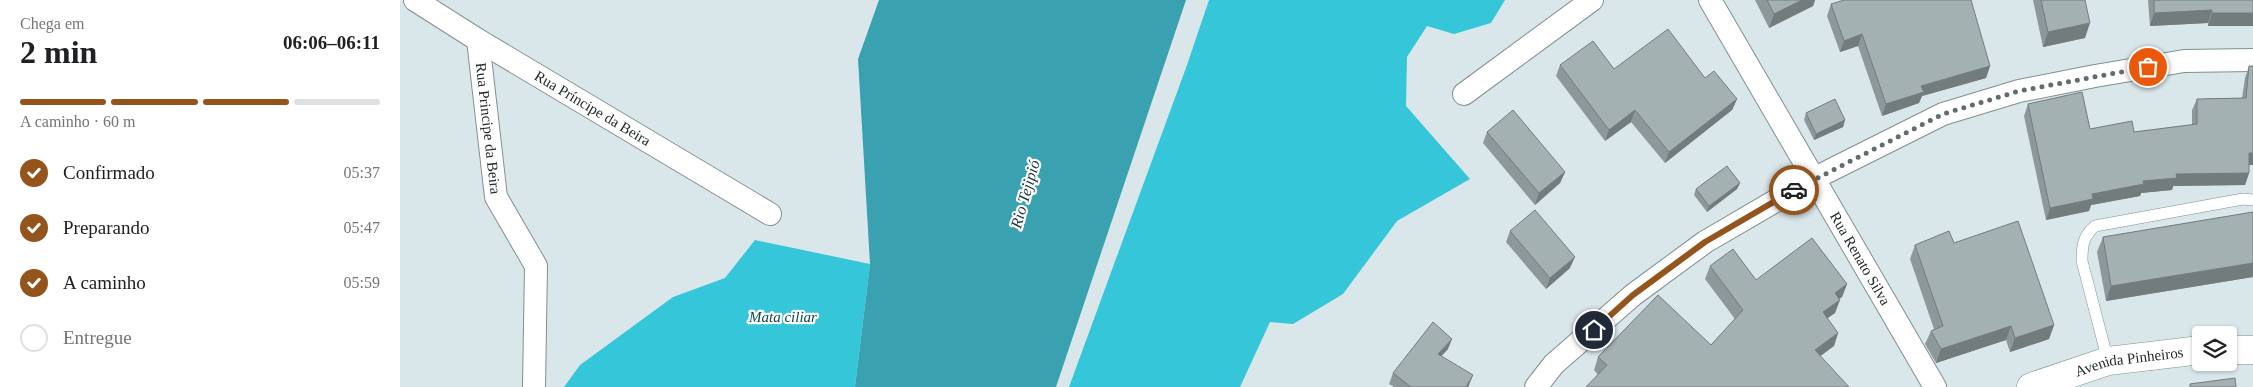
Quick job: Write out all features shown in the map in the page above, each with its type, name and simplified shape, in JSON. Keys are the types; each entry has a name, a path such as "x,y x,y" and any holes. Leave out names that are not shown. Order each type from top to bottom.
{"street":[{"name":"Rua Príncipe da Beira","path":"415,0 478,40 770,214"},
{"path":"1464,94 1592,0"},
{"name":"Rua Renato Silva","path":"1710,0 1935,387"},
{"name":"Rua Principe da Beira","path":"478,40 496,197 536,266 534,387"},
{"path":"1536,387 1554,364 1633,295 1705,242 1813,179 1943,114 2019,91 2095,76 2184,61 2253,60"},
{"path":"2237,350 2253,350"},
{"name":"Avenida Pinheiros","path":"2032,387 2108,361 2192,351"}],"lane":[{"path":"2108,361 2082,261 2082,244 2087,233 2095,226 2243,199 2253,200"}],"green space":[{"path":"1209,0 1505,0 1491,23 1454,34 1427,26 1407,57 1406,106 1470,179 1397,221 1343,294 1293,324 1270,322 1240,387 1069,387 1187,65"},
{"name":"Mata ciliar","path":"755,240 870,264 855,387 564,387 580,365 673,297 725,278"}],"water":[{"name":"Rio Tejipió","path":"879,0 1186,0 1056,387 855,387 870,264 858,59"}],"building":[{"path":"1767,0 1802,0 1774,14"},
{"path":"1844,0 1971,0 1990,66 1921,86 1924,92 1886,104 1862,34 1844,41 1831,4"},
{"path":"2041,0 2085,0 2090,23 2048,32"},
{"path":"2154,0 2253,0 2253,13 2212,13 2212,10 2154,13"},
{"path":"1668,29 1705,78 1714,71 1737,99 1669,152 1635,110 1609,130 1560,65 1593,41 1614,69"},
{"path":"2249,66 2253,66 2253,153 2249,153 2249,173 2176,174 2177,178 2143,181 2144,184 2092,194 2093,199 2050,208 2028,104 2082,92 2090,129 2132,121 2134,132 2197,124 2197,99 2246,98"},
{"path":"1835,99 1845,120 1816,134 1806,113"},
{"path":"1513,110 1565,172 1539,193 1487,132"},
{"path":"1727,166 1740,183 1709,206 1696,189"},
{"path":"1535,210 1575,257 1550,278 1510,231"},
{"path":"2253,212 2253,263 2111,286 2103,237"},
{"path":"2018,221 2054,325 2015,338 2011,326 1941,349 1931,331 1943,326 1915,245 1949,231 1954,243"},
{"path":"1812,238 1847,284 1835,293 1840,300 1823,312 1838,333 1815,350 1849,387 1586,387 1607,365 1598,357 1658,295 1711,345 1743,310 1710,266 1733,249 1756,280"},
{"path":"1433,322 1452,339 1438,354 1473,375 1466,387 1411,387 1393,373"},
{"path":"2235,378 2236,387 2190,387 2190,384"}],"way so far":[{"path":"1794,190 1943,114 2019,91 2148,67"}],"route":[{"path":"1594,330 1633,295 1705,242 1794,190"}]}
